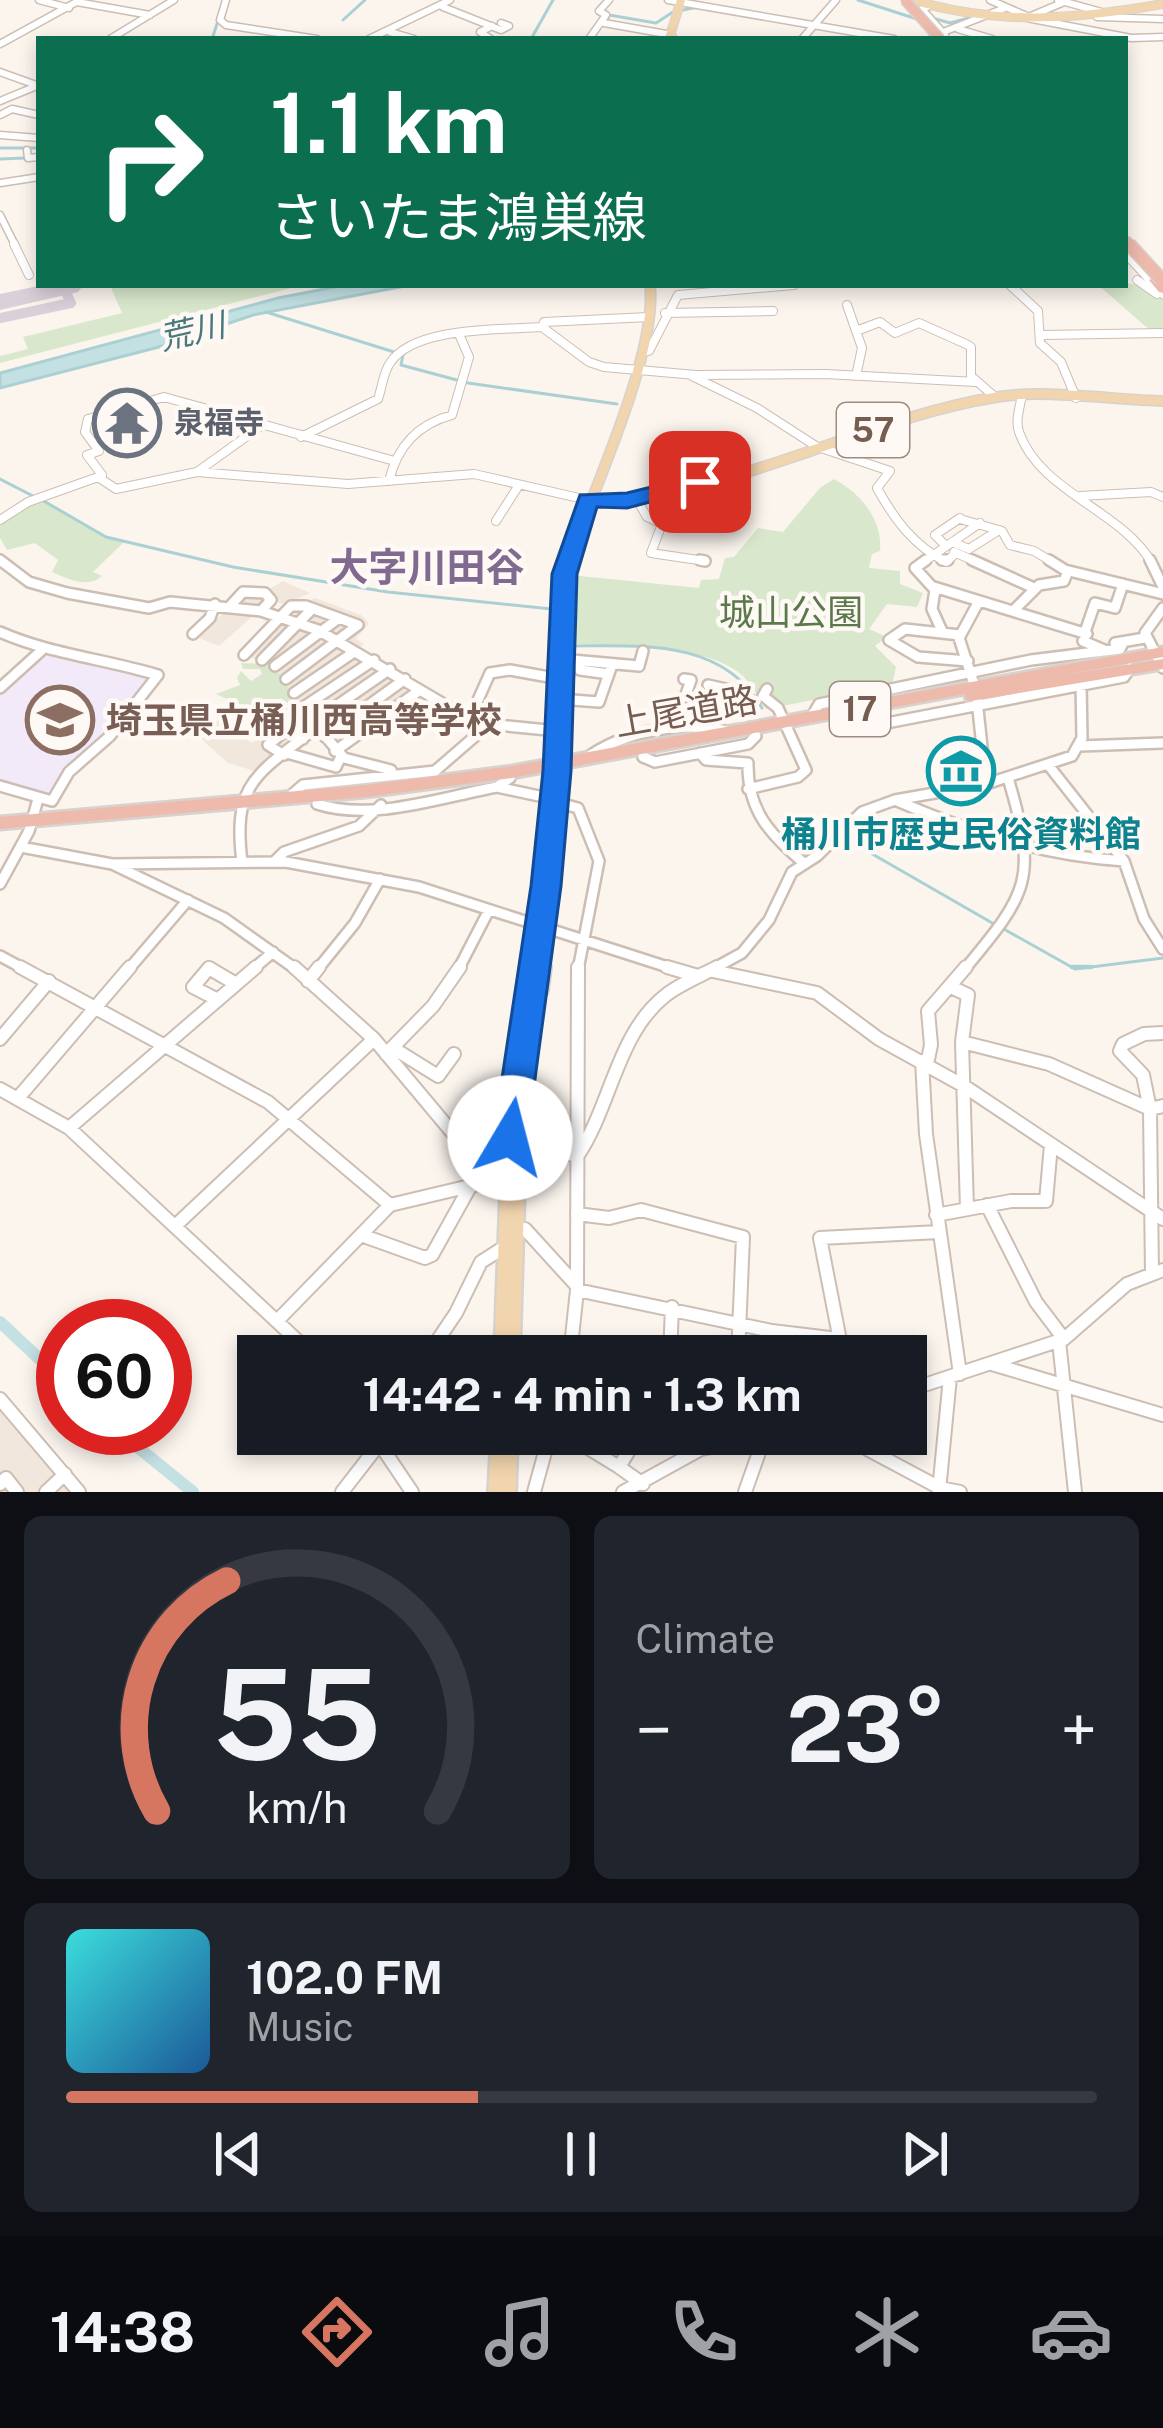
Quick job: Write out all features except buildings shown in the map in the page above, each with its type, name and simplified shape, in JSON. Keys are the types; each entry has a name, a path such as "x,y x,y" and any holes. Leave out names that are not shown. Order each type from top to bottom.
{"highway":[{"path":"908,2 939,36"},
{"path":"1128,247 1163,288"},
{"name":"上尾道路","path":"241,807 316,804 504,783 584,760 851,718 1161,660"},
{"name":"上尾道路","path":"0,833 557,768 652,762 811,718 1161,660"},
{"name":"上尾道路","path":"0,823 27,833"}],"main road":[{"path":"670,36 681,1"},
{"path":"908,2 974,18 1056,22 1163,4"},
{"path":"503,1335 508,1199 545,930 556,801 566,565 657,315 651,288"},
{"name":"57","path":"588,500 636,499 734,476 995,397 1163,401"},
{"path":"512,1335 513,1152"},
{"path":"496,1492 498,1455"},
{"path":"508,1492 509,1455"}],"street":[{"path":"39,0 69,9"},
{"path":"125,8 141,0"},
{"path":"115,36 174,0"},
{"path":"226,0 221,16 224,24 298,36"},
{"path":"378,36 443,8 450,0"},
{"path":"592,36 604,23 607,15 599,11 609,0"},
{"path":"668,0 877,36"},
{"path":"721,9 730,0"},
{"path":"805,36 836,0"},
{"path":"990,0 1028,18 1061,1 1110,14"},
{"path":"0,44 78,1 150,14"},
{"path":"908,2 918,20 938,36"},
{"path":"443,8 500,23 476,34 482,36"},
{"path":"926,8 940,36"},
{"path":"945,36 974,18 1005,8"},
{"path":"1097,17 1163,19"},
{"path":"918,20 930,19"},
{"path":"1051,36 1056,22 1122,36"},
{"path":"604,23 665,36"},
{"path":"958,29 982,36"},
{"path":"389,32 403,36"},
{"path":"1128,37 1163,37"},
{"path":"0,72 36,85"},
{"path":"0,103 36,87"},
{"path":"0,103 36,114"},
{"path":"0,115 12,109"},
{"path":"0,136 36,138"},
{"path":"27,155 36,156"},
{"path":"0,183 36,177"},
{"path":"0,214 29,274"},
{"path":"1128,246 1151,262 1163,288"},
{"path":"1128,250 1136,265 1163,288"},
{"path":"1136,265 1151,262"},
{"path":"1137,280 1163,288"},
{"path":"657,315 678,295 759,288"},
{"path":"1013,288 1038,311 1040,343 1061,362 1076,398"},
{"path":"847,304 862,348 856,376"},
{"path":"542,327 544,322 560,319 773,311"},
{"path":"856,331 880,322 895,333 919,323 971,347 970,376 995,397"},
{"path":"301,436 378,399 388,365 401,350 459,333 542,327 589,362 604,367 688,374 976,382"},
{"path":"644,351 646,329"},
{"path":"389,481 391,460 437,417 452,415 470,357 459,333"},
{"path":"1042,335 1163,333"},
{"path":"688,374 746,399 754,409 820,448 890,471 878,488 910,536 931,556 946,562 956,553"},
{"path":"1022,395 1018,420 1022,436 1079,496 1139,544 1163,591"},
{"path":"0,520 5,509 102,475 87,455 99,451 85,432 88,419 164,397 391,460"},
{"path":"98,410 113,410"},
{"path":"197,472 260,426"},
{"path":"98,478 116,489 128,489 197,472 349,484 464,473 588,500"},
{"path":"636,499 647,517 662,524 696,512 734,476"},
{"path":"496,521 519,485"},
{"path":"1079,496 1151,492 1163,497"},
{"path":"1034,588 956,553 935,535 960,518 999,530 1010,545 1034,551 1068,571 1163,591"},
{"path":"980,523 915,568 934,587 1013,611 1104,650"},
{"path":"662,524 650,553 705,561"},
{"path":"947,545 969,549 999,530"},
{"path":"1,564 51,589 136,606 215,604 261,611 299,623 374,660 469,720 487,726 558,731"},
{"path":"1013,611 1034,588 1064,581 1068,571"},
{"path":"1081,640 1095,603 1115,608 1123,584"},
{"path":"934,587 932,610 942,632"},
{"path":"231,605 243,592 265,592 271,600 261,611"},
{"path":"972,677 960,635 979,601"},
{"path":"194,634 210,618 215,604"},
{"path":"244,655 291,606 312,608 358,625 286,679"},
{"path":"262,660 312,608"},
{"path":"1161,660 1145,638 1163,608"},
{"path":"275,666 339,619"},
{"path":"960,635 905,629 889,640 913,656 968,661"},
{"path":"0,632 42,650 87,654 158,675 110,736 69,772 52,801 0,786"},
{"path":"811,718 819,704 1123,648 1119,643 1145,638"},
{"path":"0,688 42,650"},
{"path":"294,693 354,652"},
{"path":"561,659 579,661 580,670 610,670 639,666 643,652"},
{"path":"302,708 374,660"},
{"path":"851,718 870,725 1124,677 1130,668"},
{"path":"390,669 314,722 338,753 392,770 393,775"},
{"path":"469,720 490,674 510,670 560,679"},
{"path":"559,699 599,701 610,670"},
{"path":"306,760 405,679"},
{"path":"684,679 691,680 685,698"},
{"path":"578,1155 595,1130 630,1040 670,990 713,971 758,936 792,872 866,809 986,784 1072,757 1080,746 1081,684"},
{"path":"708,685 735,692 727,711"},
{"path":"748,789 805,773 806,765 788,726 763,696 766,689"},
{"path":"303,739 285,731 268,745 336,767 338,753 420,690"},
{"path":"978,701 986,784"},
{"path":"435,771 487,726"},
{"path":"242,862 241,807 261,773 317,727"},
{"path":"652,762 748,744 756,736"},
{"path":"1080,746 1163,743"},
{"path":"700,753 706,760 748,763 747,797 767,831 805,864"},
{"path":"1049,766 1124,861 1144,919 1163,949"},
{"path":"288,798 303,785 435,771 456,779"},
{"path":"940,1490 955,1375 924,1063 931,1045 928,1011 952,987 1022,891 1019,812 1008,778"},
{"path":"316,804 332,812 504,783 578,808 598,848 598,872 581,943 577,1288 572,1335"},
{"path":"0,884 27,833 38,799"},
{"path":"895,800 988,837 1082,860 1124,861"},
{"path":"275,861 284,852 359,826 381,805"},
{"path":"27,833 112,864 188,900 273,952 390,1051 438,1076 454,1054"},
{"path":"112,864 275,861 380,879 420,887 581,943 698,976"},
{"path":"308,981 355,923 380,879"},
{"path":"18,1098 188,900"},
{"path":"390,1051 443,994 472,952 489,910"},
{"path":"69,1128 273,952"},
{"path":"0,956 268,1102 390,1205"},
{"path":"218,1000 193,987 209,968 236,984"},
{"path":"713,971 817,993 879,1039 964,1086 1158,1215"},
{"path":"0,1039 49,981"},
{"path":"952,987 968,995 962,1042 967,1209"},
{"path":"927,1384 1062,1340 1127,1284 1158,1272 1156,1107 1143,1075 1120,1051 1123,1044 1144,1034 1163,1033"},
{"path":"175,1226 374,1039"},
{"path":"962,1042 1049,1064 1156,1107"},
{"path":"390,1051 508,1199"},
{"path":"0,1089 69,1128 292,1335"},
{"path":"936,1215 1046,1201 1051,1145"},
{"path":"466,1146 578,1155"},
{"path":"278,1321 390,1205 491,1181"},
{"path":"361,1235 425,1258 432,1255 471,1185"},
{"path":"987,1205 1036,1302 1062,1340 1075,1492"},
{"path":"577,1214 609,1218 640,1210 743,1237 739,1335"},
{"path":"525,1228 577,1288 787,1335"},
{"path":"837,1335 820,1238 939,1232"},
{"path":"442,1335 458,1312 469,1276 491,1252 506,1246"},
{"path":"671,1335 672,1307"},
{"path":"992,1364 1163,1415"},
{"path":"0,1400 79,1492"},
{"path":"342,1492 368,1455"},
{"path":"390,1455 412,1492"},
{"path":"534,1492 544,1455"},
{"path":"600,1455 643,1484"},
{"path":"620,1467 627,1455"},
{"path":"623,1492 691,1455"},
{"path":"745,1492 758,1455"},
{"path":"877,1455 940,1490 960,1492"},
{"path":"46,1492 65,1474"},
{"path":"0,1484 6,1478 16,1492"}],"shaded area":[{"path":"283,581 310,593 297,599 299,605 315,598 361,615 369,623 356,639 364,644 355,651 420,690 335,751 316,727 261,773 228,763 196,734 218,720 252,743 277,724 289,730 307,717 275,666 244,655 289,606 271,600 219,646 199,638 243,592 264,592"},
{"name":"埼玉県立桶川西高等学校","path":"43,651 153,675 50,799 0,783 0,691"},
{"path":"0,1400 36,1442 36,1455 47,1455 79,1492 0,1492"}],"green space":[{"path":"1128,283 1163,289 1163,333 1152,332 1101,288 1128,288"},
{"path":"111,288 291,288 0,363 0,356 28,349 23,337 122,313"},
{"name":"城山公園","path":"834,479 861,499 878,528 880,551 872,554 869,568 900,571 900,584 923,593 917,607 887,604 869,629 887,637 875,646 896,667 892,685 766,709 744,677 709,658 660,648 568,644 570,575 699,588 701,580 719,579 725,558 734,557 758,528 783,532 820,488"},
{"path":"40,498 106,537 124,542 93,572 102,576 84,582 52,572 58,560 35,543 7,550 0,538 0,519"},
{"path":"241,663 273,664 308,717 277,715 268,705 242,706 216,694 240,685 241,671 251,681 262,674 260,669 243,669"}],"water":[{"name":"荒川","path":"330,288 394,288 253,315 159,347 0,388 0,373"}],"waterway":[{"path":"343,20 365,0"},
{"path":"533,36 553,0"},
{"path":"858,0 920,20"},
{"path":"608,20 609,15 656,23 673,12 698,7"},
{"path":"936,19 950,23 973,17"},
{"path":"213,36 219,18"},
{"path":"0,148 36,148"},
{"path":"0,159 25,158"},
{"path":"266,312 394,352"},
{"path":"403,355 401,365 468,383 617,404"},
{"path":"0,479 33,496"},
{"path":"42,500 106,537 233,567 388,592 561,610"},
{"path":"571,611 569,646 651,647 703,658 745,685 762,708"},
{"path":"841,836 994,924"},
{"path":"1002,928 1075,969 1091,967"},
{"path":"1091,967 1163,958"},
{"path":"1072,967 1091,967"},
{"path":"0,1322 36,1356"},
{"path":"147,1455 193,1492"}],"taxiway":[{"path":"0,318 71,303 64,288"}],"runway":[{"path":"0,302 64,288"}],"place":[{"name":"泉福寺","path":"127,423"},
{"name":"埼玉県立桶川西高等学校","path":"60,720"},
{"name":"桶川市歴史民俗資料館","path":"961,771"}],"district":[{"name":"大字川田谷","path":"427,567"}],"route":[{"path":"510,1138 546,886 570,549 588,500 615,502 700,482"}]}
